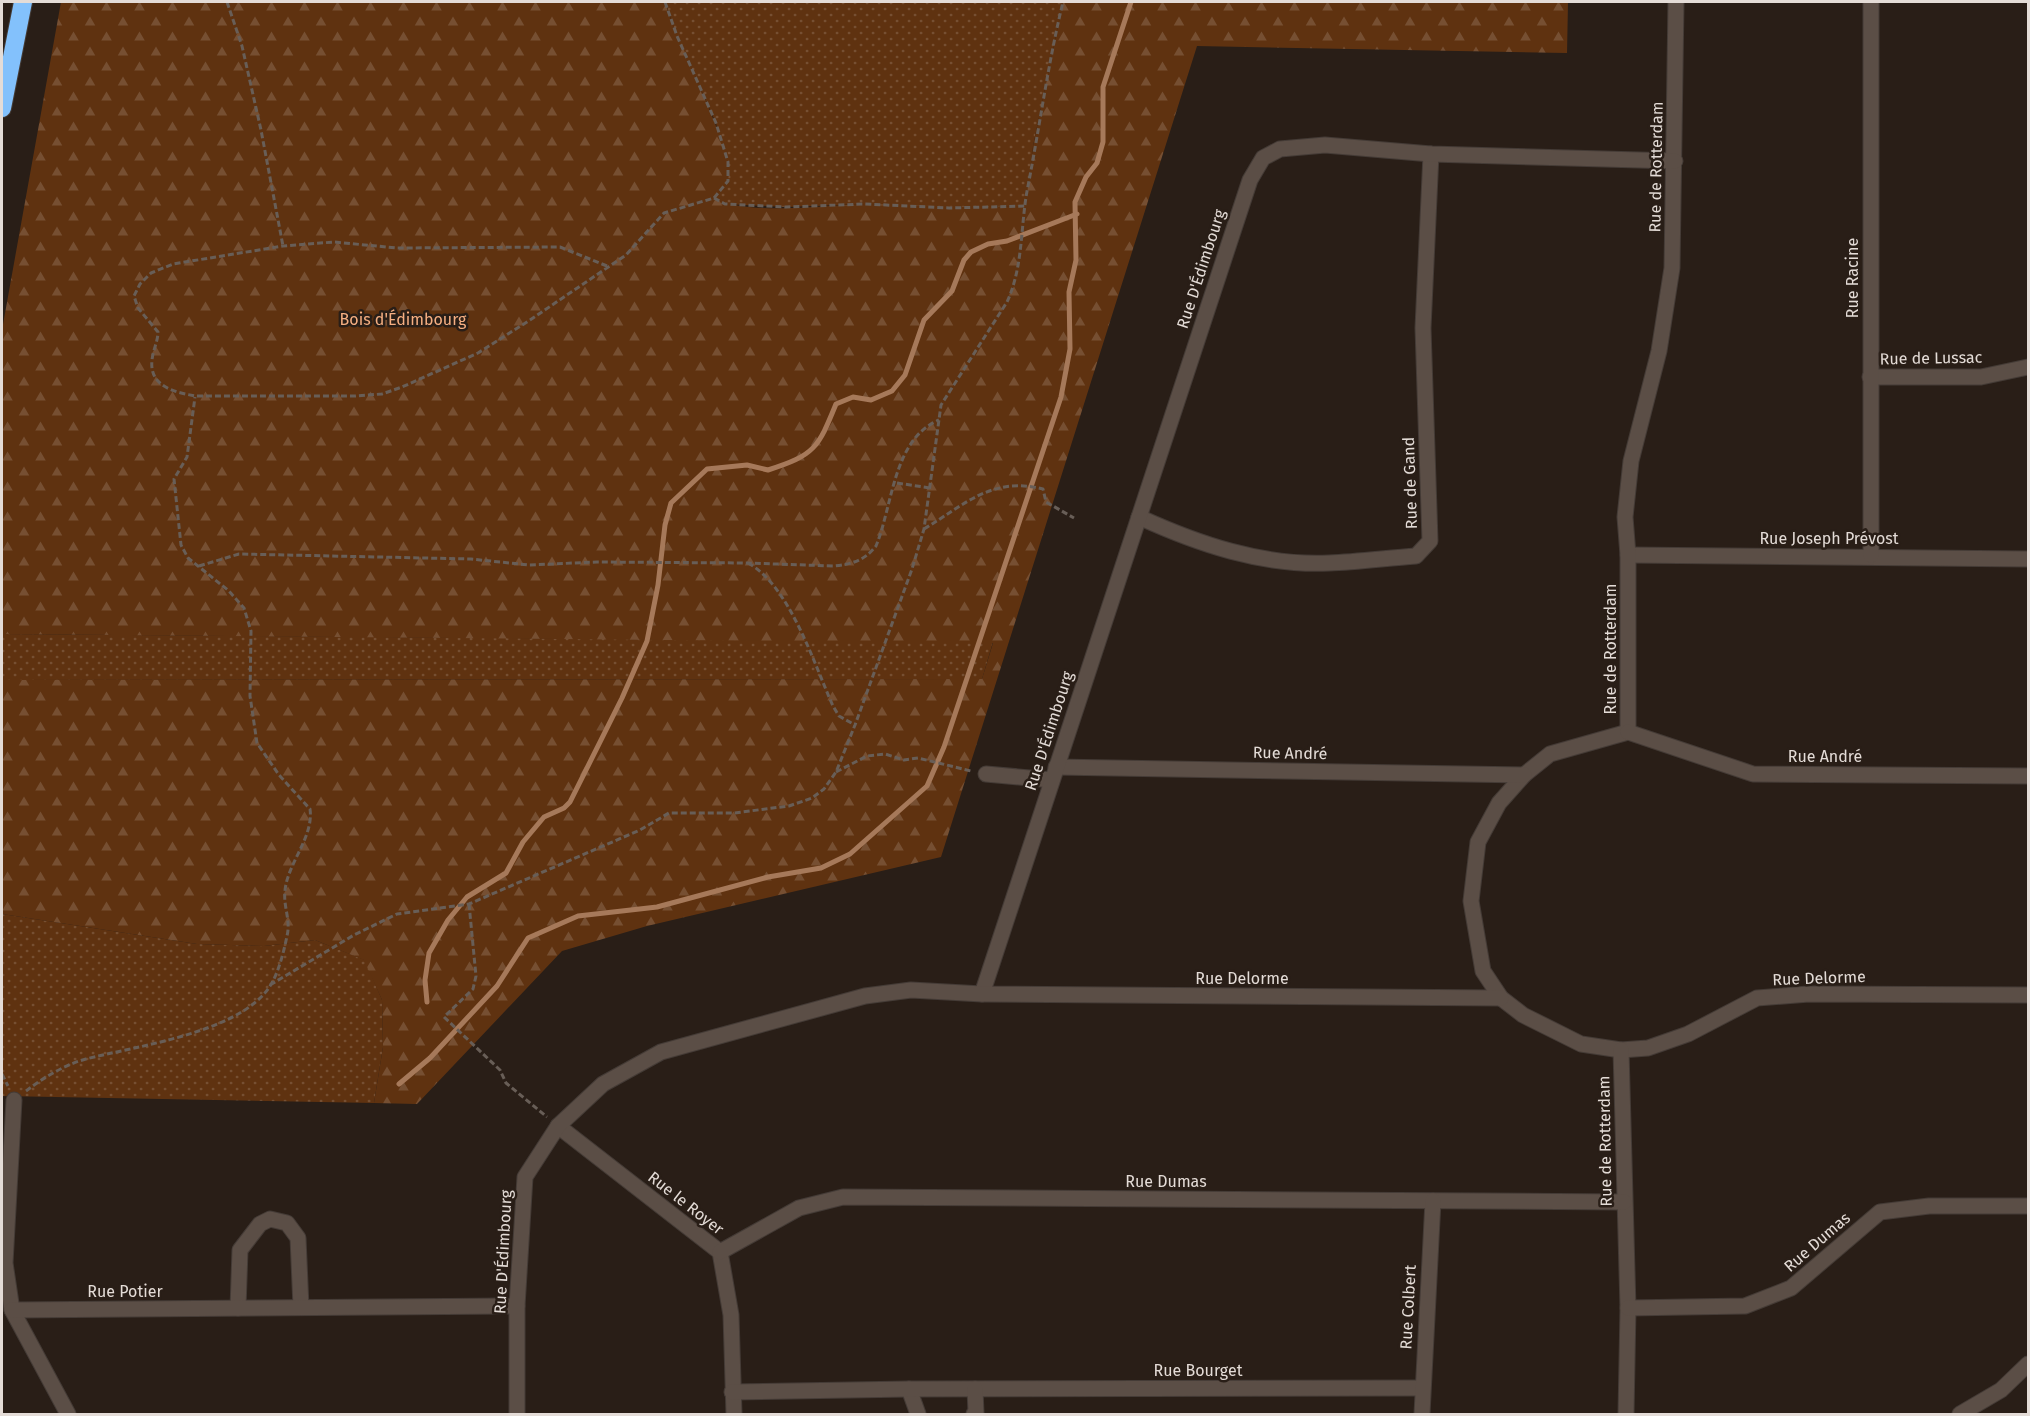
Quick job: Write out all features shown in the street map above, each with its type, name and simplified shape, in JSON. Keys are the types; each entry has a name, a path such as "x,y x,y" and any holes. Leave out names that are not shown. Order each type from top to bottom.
{"highway":[{"path":"2,108 23,2"}],"street":[{"name":"Rue de Rotterdam","path":"1626,1414 1628,1308 1621,1050 1581,1044 1523,1015 1501,998 1483,971 1471,901 1478,842 1499,803 1524,775 1550,754 1628,732 1628,555 1625,517 1631,460 1659,351 1672,268 1676,2"},
{"name":"Rue Racine","path":"1871,2 1871,555"},
{"name":"Rue D'Édimbourg","path":"517,1414 517,1306 525,1177 558,1126 603,1084 661,1052 865,996 911,990 982,994 1250,180 1263,158 1280,149 1325,145 1431,154 1675,161"},
{"name":"Rue de Gand","path":"1138,517 1190,541 1269,559 1326,563 1416,556 1430,541 1423,328 1431,154"},
{"name":"Rue de Lussac","path":"1870,377 1981,377 2028,367"},
{"name":"Rue Joseph Prévost","path":"1628,555 1871,555 2028,559"},
{"name":"Rue André","path":"1628,732 1753,774 2028,776"},
{"name":"Rue André","path":"986,774 1524,775"},
{"name":"Rue Delorme","path":"982,994 1501,998"},
{"name":"Rue Delorme","path":"1621,1050 1648,1048 1688,1034 1757,998 1809,994 2028,995"},
{"path":"14,1100 5,1263 12,1310 68,1414"},
{"name":"Rue le Royer","path":"558,1126 720,1252 731,1315 734,1414"},
{"name":"Rue Dumas","path":"720,1252 799,1208 843,1197 1624,1202"},
{"name":"Rue Colbert","path":"1422,1414 1433,1201"},
{"name":"Rue Dumas","path":"1628,1308 1745,1306 1791,1288 1880,1212 1929,1206 2028,1206"},
{"path":"238,1308 240,1250 260,1224 270,1219 287,1223 298,1238 301,1307"},
{"name":"Rue Potier","path":"12,1310 517,1306"},
{"path":"1960,1414 2001,1390 2028,1364"},
{"name":"Rue Bourget","path":"732,1392 909,1389 1422,1388"},
{"path":"909,1389 918,1414"},
{"path":"974,1414 976,1413 975,1389"}],"path":[{"path":"227,2 242,46 283,246"},
{"path":"607,266 560,248 397,248 334,242 283,246 172,264 151,273 140,284 134,296 138,308 158,332 151,362 153,374 164,388 195,396 382,394 478,353 634,248 651,225 664,213 714,198 728,181 728,162 716,123 677,36 665,2"},
{"path":"14,1100 41,1079 84,1060 115,1054 224,1021 254,1003 270,985 354,935 397,914 469,904 640,830 662,814 734,813 789,806 812,798 824,789 836,772 855,725 924,529 939,420 945,397 1007,302 1014,287 1033,146 1063,2"},
{"path":"714,198 725,204 786,207 865,204 949,208 1026,206"},
{"path":"195,396 189,448 174,479 181,545 188,558 236,597 244,608 251,631 250,696 257,743 279,775 310,809 309,822 286,880 284,893 289,926 270,985"},
{"path":"199,566 239,554 471,559 529,565 597,562 747,562 834,566 860,561 876,546 908,445 928,424 939,420"},
{"path":"896,483 930,488"},
{"path":"924,529 955,507 983,494 1006,486 1024,484 1043,489 1046,502 1074,518"},
{"path":"747,562 761,570 771,580 801,629 833,706 839,716 855,725"},
{"path":"836,772 867,756 885,754 904,760 933,761 986,774"},
{"path":"469,904 476,976 473,989 444,1017 500,1070 506,1083 558,1126"}],"green space":[{"name":"Bois d'Édimbourg","path":"61,2 665,2 714,121 728,166 728,180 714,198 745,207 787,208 865,204 966,207 1026,205 1033,146 1063,2 1568,2 1567,53 1197,46 941,857 647,926 562,951 417,1104 374,1103 383,1047 382,1000 364,960 315,940 264,946 197,944 2,914 2,680 982,679 993,643 2,634 2,330"},
{"path":"665,2 1063,2 1033,146 1026,206 949,208 865,204 786,207 725,204 714,198 728,181 716,123 677,36"},
{"path":"2,634 993,642 982,679 2,680"},
{"path":"2,914 197,944 264,946 315,940 365,960 382,1000 383,1047 374,1103 2,1096"}],"waterway":[{"path":"399,1084 430,1058 497,986 528,938 578,916 657,907 768,877 821,868 850,854 927,786 944,747 1061,397 1070,349 1069,292 1076,260 1075,202 1086,177 1097,163 1103,142 1103,87 1131,2"},
{"path":"427,1002 425,980 429,953 448,920 467,897 506,873 523,842 544,817 564,808 570,802 622,698 647,641 658,585 665,525 671,503 707,469 747,465 768,470 796,460 805,454 819,440 836,404 853,397 871,400 892,391 905,375 924,320 952,291 964,260 971,252 1077,214"}]}
